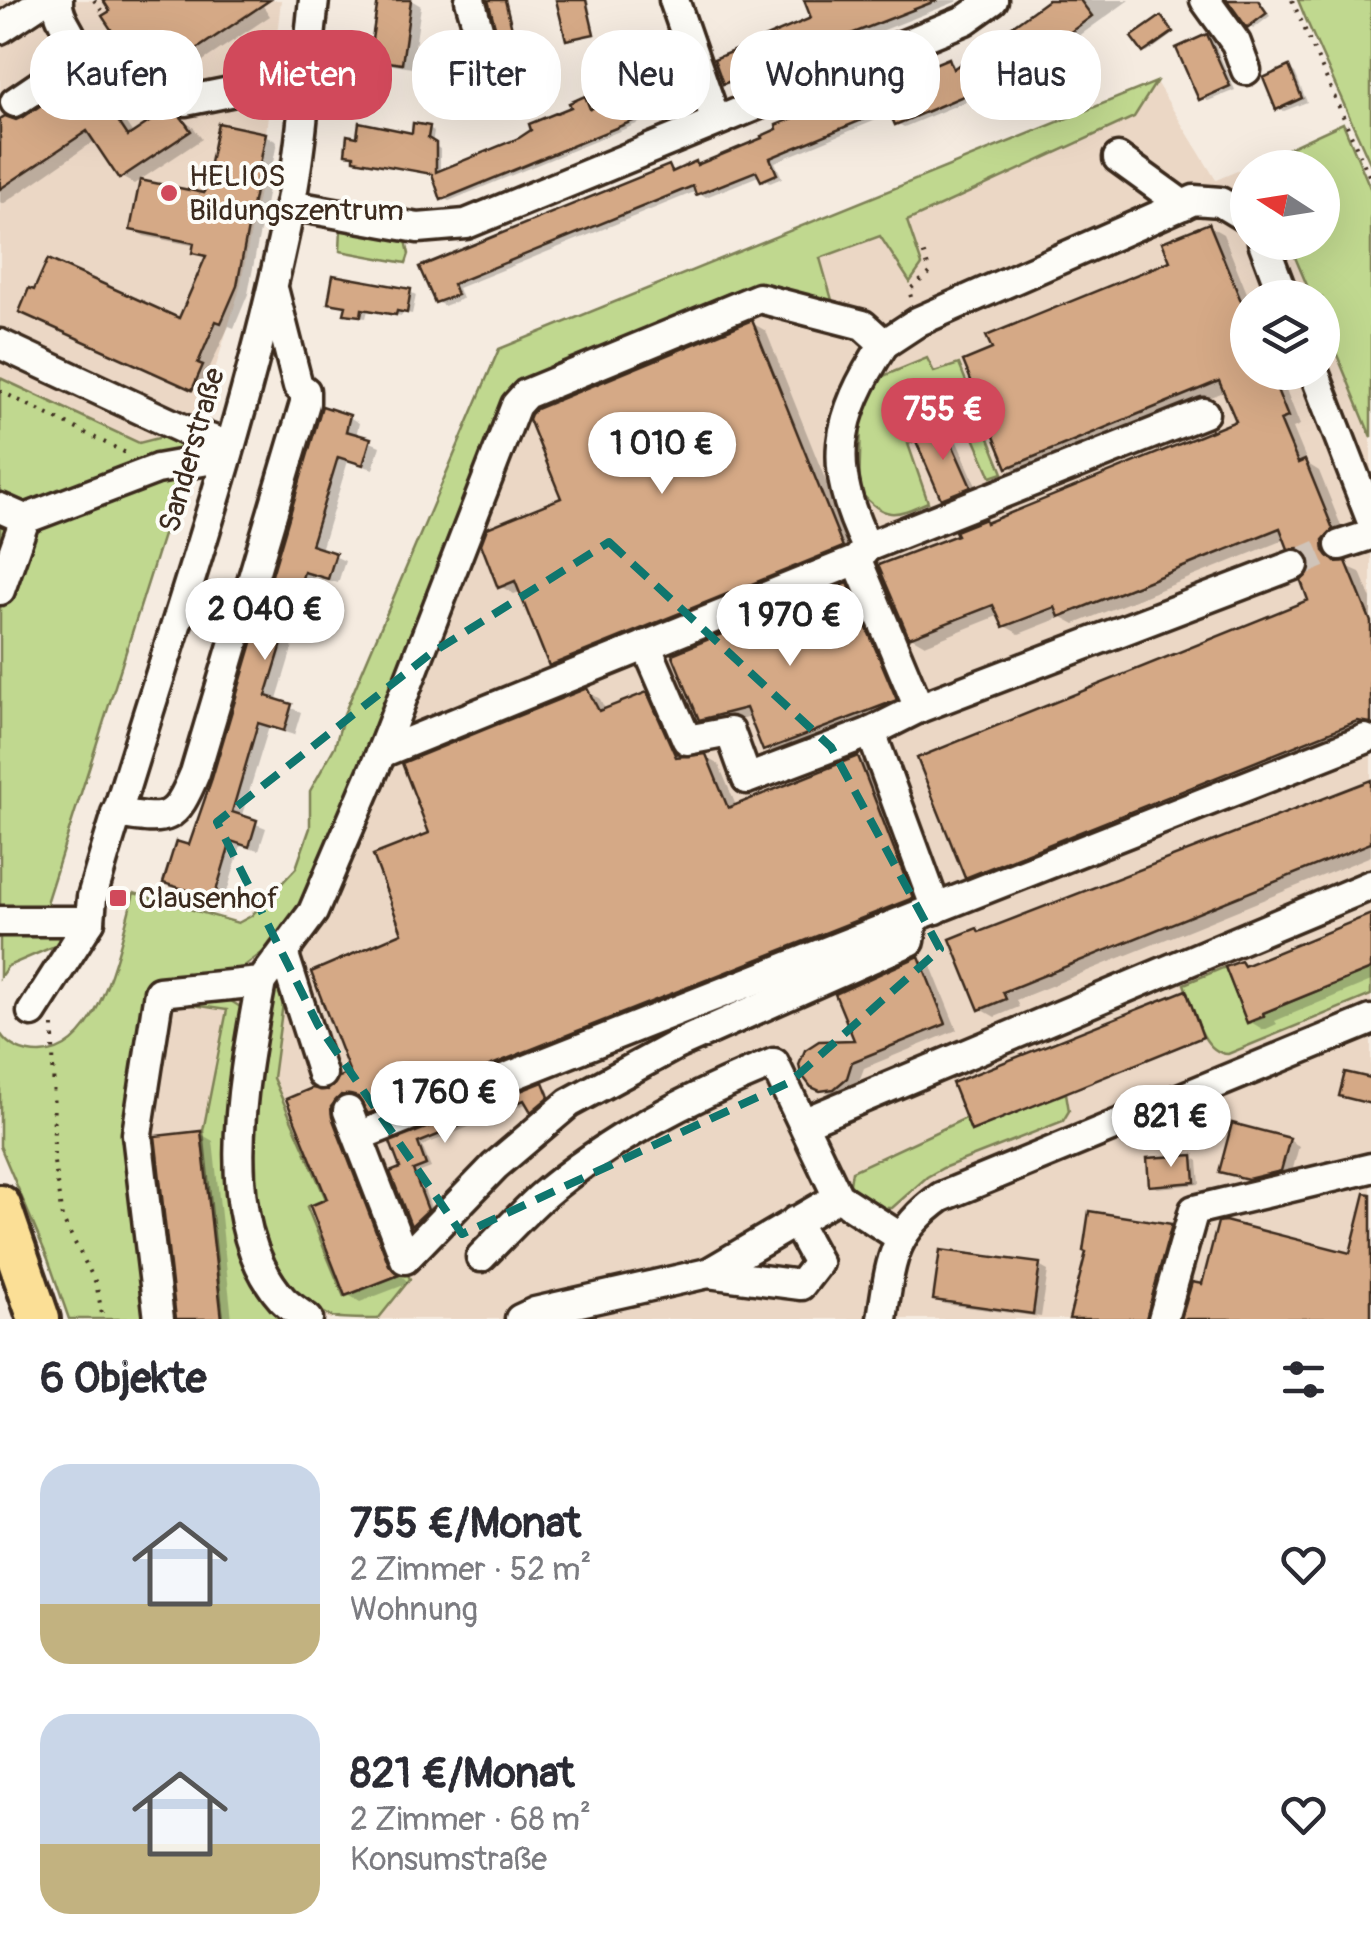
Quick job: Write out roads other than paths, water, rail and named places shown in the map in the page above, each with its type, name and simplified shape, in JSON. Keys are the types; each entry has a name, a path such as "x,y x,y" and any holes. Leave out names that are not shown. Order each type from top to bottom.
{"highway":[{"path":"0,1206 39,1319"}],"street":[{"path":"0,29 44,0"},
{"path":"15,102 77,60 78,45 57,8 58,0"},
{"name":"Sanderstraße","path":"310,30 314,0"},
{"path":"470,0 478,30"},
{"path":"674,0 716,121"},
{"path":"290,205 418,228 466,224 966,20 993,0"},
{"path":"1205,0 1236,43 1246,70"},
{"name":"Sanderstraße","path":"32,1012 90,921 92,896 273,288 290,205 300,120"},
{"path":"1118,158 1183,206"},
{"path":"919,708 862,553 840,470 845,424 859,383 884,344 919,321 1194,200 1220,202 1230,208"},
{"path":"116,813 152,818 180,808 303,413 305,391 298,386 273,288"},
{"path":"308,1319 284,1300 260,1266 246,1215 239,1155 241,1095 261,982 313,912 381,753 516,405 526,394 759,298 862,325 884,344"},
{"path":"0,344 227,451"},
{"path":"1321,390 1371,519"},
{"path":"381,753 1204,413"},
{"path":"0,590 12,514 158,468 227,451"},
{"path":"1340,545 1371,535"},
{"path":"646,645 687,740 730,732 747,779 872,732 919,708 1294,564"},
{"path":"872,732 924,913 910,941 676,1045 569,1102 495,1166 405,1259 354,1123 551,1060 924,913 1365,739"},
{"path":"803,1123 1371,885"},
{"path":"0,921 90,921"},
{"path":"284,955 322,1074"},
{"path":"159,1319 137,1134 159,992 261,982"},
{"path":"882,1319 890,1267 900,1237 916,1215 942,1197 1371,1020"},
{"path":"551,1060 569,1102"},
{"path":"481,1257 539,1199 590,1158 662,1114 774,1063 838,1197 900,1237"},
{"path":"1163,1319 1194,1210 1371,1168"},
{"path":"520,1319 535,1312 708,1273 838,1197"},
{"path":"708,1273 801,1285 818,1263 796,1221"}],"tunnel":[{"path":"1294,565 1340,545"}],"place":[{"name":"HELIOS Bildungszentrum","path":"169,193"},
{"name":"Clausenhof","path":"118,898"}]}
